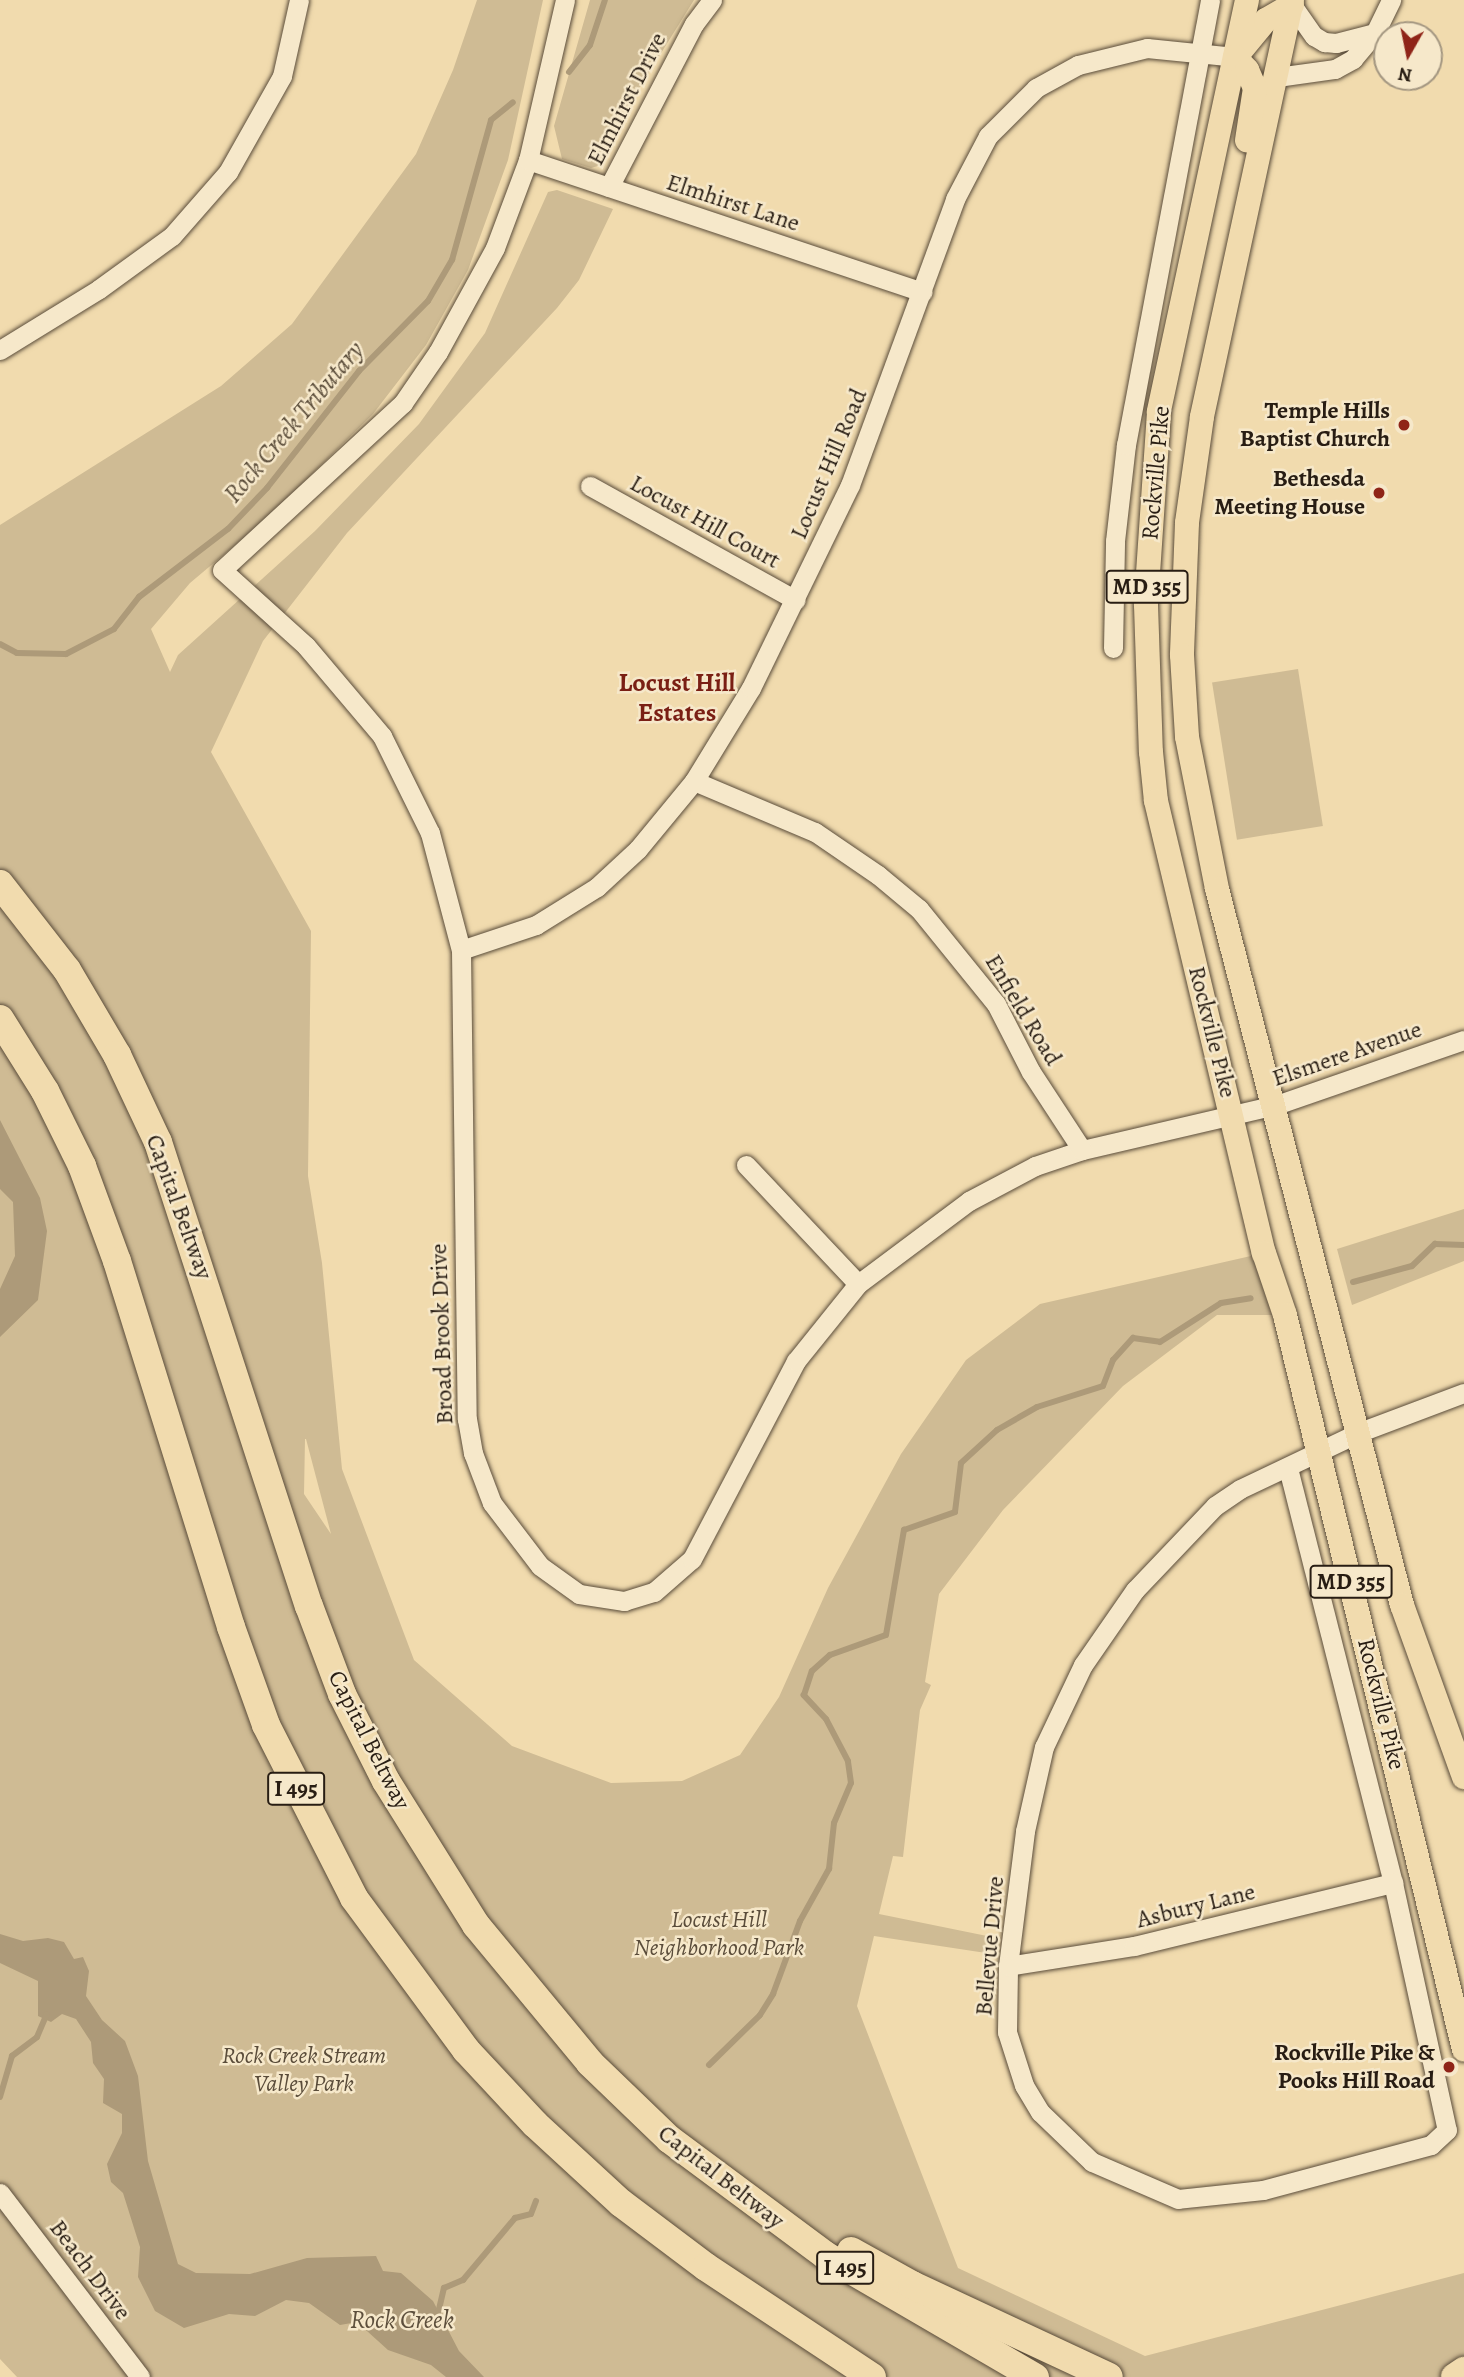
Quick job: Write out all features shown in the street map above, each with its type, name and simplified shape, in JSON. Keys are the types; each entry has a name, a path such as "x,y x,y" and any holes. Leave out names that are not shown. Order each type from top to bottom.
{"highway":[{"name":"Capital Beltway","path":"0,884 67,970 117,1055 158,1142 309,1606 342,1694 386,1781 476,1925 534,2001 590,2063 669,2138 825,2255 1034,2377"},
{"name":"I 495","path":"0,1019 45,1091 82,1166 117,1261 231,1628 266,1725 354,1898 459,2040 535,2124 621,2203 695,2259 870,2376"},
{"path":"669,2138 912,2285 1109,2377"},
{"path":"1455,2377 1464,2371"}],"main road":[{"name":"Rockville Pike","path":"1247,0 1159,412 1146,605 1156,801 1232,1116 1319,1453 1464,2050"},
{"name":"Rockville Pike","path":"1292,2 1202,416 1187,523 1182,655 1187,737 1217,889 1276,1105 1402,1605 1464,1777"},
{"path":"1250,192 1243,162 1255,88 1247,70 1235,57 1266,20 1292,2"}],"street":[{"path":"0,350 99,289 172,236 228,172 282,76 299,0"},
{"path":"528,160 565,0"},
{"name":"Elmhirst Drive","path":"609,187 687,36 712,0"},
{"name":"Rockville Pike","path":"1113,648 1115,541 1126,445 1210,0"},
{"path":"1381,21 1391,0"},
{"path":"1292,2 1314,36 1324,41 1336,43 1373,34"},
{"path":"1277,77 1335,69 1353,59 1373,35"},
{"name":"Locust Hill Road","path":"461,950 536,925 597,887 638,849 694,781 751,688 850,485 955,199 988,135 1036,88 1078,65 1147,48 1200,51 1235,57"},
{"name":"Elmhirst Lane","path":"528,160 923,292"},
{"name":"Broad Brook Drive","path":"528,160 495,248 439,352 402,403 222,570 306,646 382,736 430,833 461,950 467,1419 473,1453 492,1503 540,1566 579,1594 624,1601 654,1592 692,1559 796,1361 858,1284 968,1200 1035,1166 1082,1150"},
{"name":"Locust Hill Court","path":"590,486 796,600"},
{"name":"Enfield Road","path":"694,781 815,832 878,875 919,909 996,1004 1031,1072 1082,1150"},
{"name":"Elsmere Avenue","path":"1082,1150 1276,1105 1464,1040"},
{"path":"746,1165 858,1284"},
{"name":"Bellevue Drive","path":"1447,2130 1431,2144 1263,2190 1178,2199 1092,2162 1040,2112 1024,2085 1007,2032 1008,1966 1025,1831 1044,1747 1083,1665 1135,1590 1215,1506 1360,1432 1464,1393"},
{"name":"Rockville Pike","path":"1287,1468 1393,1883 1442,2091 1447,2130"},
{"name":"Asbury Lane","path":"1008,1966 1133,1946 1393,1883"},
{"name":"Beach Drive","path":"0,2193 140,2377"}],"green space":[{"name":"Rock Creek Stream Valley Park","path":"477,0 543,0 508,160 468,270 426,345 373,414 265,520 190,583 151,629 170,672 178,655 315,531 419,424 485,333 548,192 557,190 613,209 579,280 557,308 347,533 263,641 211,752 311,931 308,1176 322,1263 342,1469 414,1660 512,1746 611,1783 682,1781 740,1755 779,1697 828,1588 901,1454 966,1360 1040,1304 1264,1253 1285,1315 1217,1315 1123,1386 1003,1510 939,1594 925,1682 931,1685 920,1710 903,1857 893,1856 879,1914 987,1936 986,1953 874,1936 857,2006 958,2268 1145,2356 1464,2273 1464,2377 17,2377 0,2359 0,525 221,386 292,324 416,154 453,70","holes":["306,1439 331,1534 304,1494"]},
{"path":"590,0 694,0 632,100 601,165 591,168 562,159 554,126"},
{"path":"1298,669 1323,826 1237,840 1212,683"},
{"path":"1464,1209 1464,1261 1352,1305 1337,1249"}],"water":[{"path":"0,1120 40,1198 47,1231 38,1300 0,1337 0,1289 15,1256 13,1202 0,1189"},
{"name":"Rock Creek","path":"0,1934 23,1941 48,1938 64,1942 74,1959 83,1957 89,1971 86,1996 102,2020 125,2041 138,2076 148,2161 178,2264 196,2273 250,2274 307,2258 376,2256 383,2271 401,2273 433,2301 459,2351 484,2377 446,2377 431,2365 388,2350 357,2322 340,2325 309,2303 286,2300 255,2316 229,2314 184,2328 155,2311 138,2277 140,2247 123,2193 111,2182 107,2164 122,2133 122,2114 103,2103 104,2079 93,2063 91,2042 76,2019 62,2014 51,2022 38,2016 38,1981 0,1963"}],"waterway":[{"name":"Rock Creek Tributary","path":"569,72 590,45 605,0"},
{"name":"Rock Creek Tributary","path":"0,644 17,653 66,654 114,629 139,597 228,529 267,488 359,371 428,301 452,260 491,120 513,102"},
{"path":"1353,1282 1412,1266 1435,1244 1464,1245"},
{"path":"709,2065 760,2015 773,1994 800,1921 829,1869 834,1823 851,1783 848,1761 826,1719 804,1695 812,1671 830,1655 886,1635 904,1530 955,1512 961,1463 997,1430 1037,1407 1103,1386 1113,1360 1133,1338 1160,1342 1221,1303 1251,1298"},
{"path":"0,2097 12,2056 37,2037 47,2014"},
{"path":"437,2318 444,2288 463,2280 515,2218 531,2214 536,2201"}],"place":[{"name":"Temple Hills Baptist Church","path":"1404,425"},
{"name":"Bethesda Meeting House","path":"1379,493"},
{"name":"Rockville Pike & Pooks Hill Road","path":"1449,2067"}],"district":[{"name":"Locust Hill Estates","path":"677,698"}],"park label":[{"name":"Locust Hill Neighborhood Park","path":"719,1934"}]}
